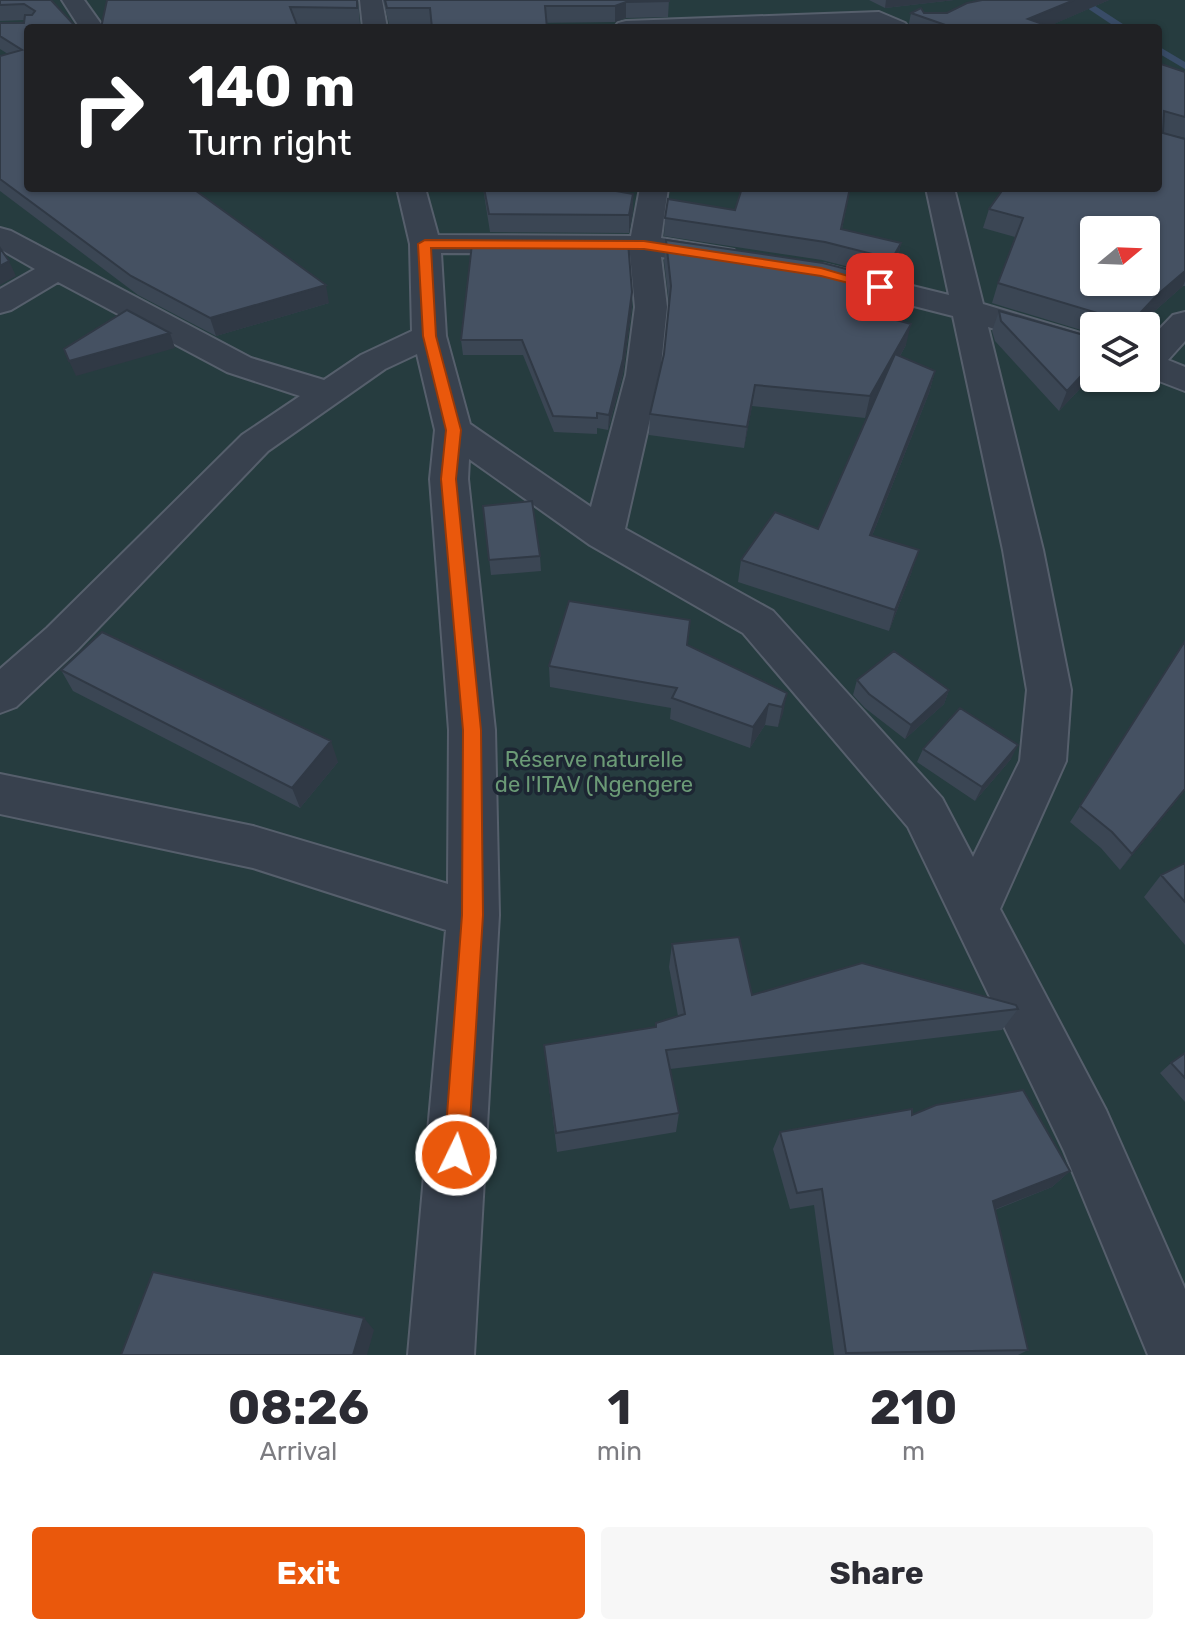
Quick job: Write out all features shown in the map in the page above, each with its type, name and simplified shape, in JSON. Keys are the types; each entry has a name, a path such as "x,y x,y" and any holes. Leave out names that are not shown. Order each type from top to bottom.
{"street":[{"path":"73,0 89,24"},
{"path":"371,0 374,24"},
{"path":"858,0 895,21"},
{"path":"784,24 895,21"},
{"path":"412,192 425,244 429,336 453,430 449,479 472,730 473,915 441,1355"},
{"path":"604,535 643,375 651,307 644,245 654,192"},
{"path":"941,192 1023,550 1049,690 1043,761 973,911"},
{"path":"0,237 239,365 329,393"},
{"path":"425,244 644,245 748,261"},
{"path":"792,268 821,272 968,310 1080,344"},
{"path":"0,303 57,269"},
{"path":"1160,348 1185,322"},
{"path":"0,695 62,639 255,443 373,362 429,336"},
{"path":"1160,369 1185,380"},
{"path":"453,430 604,535 758,622 925,813 1085,1131 1181,1355"},
{"path":"0,794 253,847 473,915"}],"green space":[{"name":"Réserve naturelle de l'ITAV (Ngengere","path":"0,0 1185,0 1185,1355 0,1355"}],"building":[{"path":"0,0 51,0 73,24 24,24 24,192 198,192 326,285 210,318 131,276 0,179 0,56 22,50 0,36 0,23 24,23 25,15 32,15 35,11 24,4 0,5"},
{"path":"107,0 357,0 357,8 290,7 296,24 102,24"},
{"path":"385,0 669,0 626,2 615,6 545,6 547,24 432,24 430,8 387,8"},
{"path":"982,0 1074,0 1028,19 1042,24 943,24 911,13 921,8 924,13 947,13 967,3"},
{"path":"1162,64 1185,72 1185,117 1164,111 1163,133 1185,139 1185,271 1160,292 1160,216 1080,216 1080,296 1156,296 1141,312 1094,312 998,283 1023,218 989,209 1001,192 1162,192"},
{"path":"485,192 633,194 629,215 489,214"},
{"path":"741,192 849,192 841,229 901,243 892,259 825,242 665,218 668,199 735,210"},
{"path":"666,240 823,263 881,278 863,311 911,324 870,396 755,385 747,427 650,414 664,354 671,286"},
{"path":"628,242 632,292 623,359 609,415 597,413 597,418 553,416 522,340 461,340 472,244"},
{"path":"0,248 9,261 0,266"},
{"path":"127,310 170,333 69,361 64,349"},
{"path":"999,311 1080,334 1080,377 1067,391 1001,321"},
{"path":"895,354 935,371 870,535 919,550 895,610 741,560 775,512 818,529"},
{"path":"532,501 540,556 489,560 483,506"},
{"path":"569,601 690,620 687,645 787,693 782,707 769,704 753,727 672,698 677,688 549,666"},
{"path":"102,632 331,741 292,788 61,670"},
{"path":"1185,641 1185,789 1132,854 1112,832 1080,806"},
{"path":"894,651 949,690 911,725 869,694 857,680"},
{"path":"960,708 1018,745 982,787 923,749"},
{"path":"1185,863 1185,902 1161,875"},
{"path":"739,937 752,995 862,963 1016,1005 1018,1009 666,1050 679,1113 556,1133 544,1045 656,1027 656,1023 685,1014 672,944"},
{"path":"1185,1053 1185,1078 1171,1063"},
{"path":"1023,1090 1070,1171 993,1201 1028,1350 846,1353 822,1189 797,1193 780,1132 912,1109 912,1115 936,1105"},
{"path":"153,1272 364,1318 353,1355 121,1355"}],"waterway":[{"path":"1080,0 1118,24"},
{"path":"1162,52 1185,66"}],"route":[{"path":"456,1155 473,915 472,730 449,479 453,430 429,336 425,244 644,245 821,272 880,287"}]}
